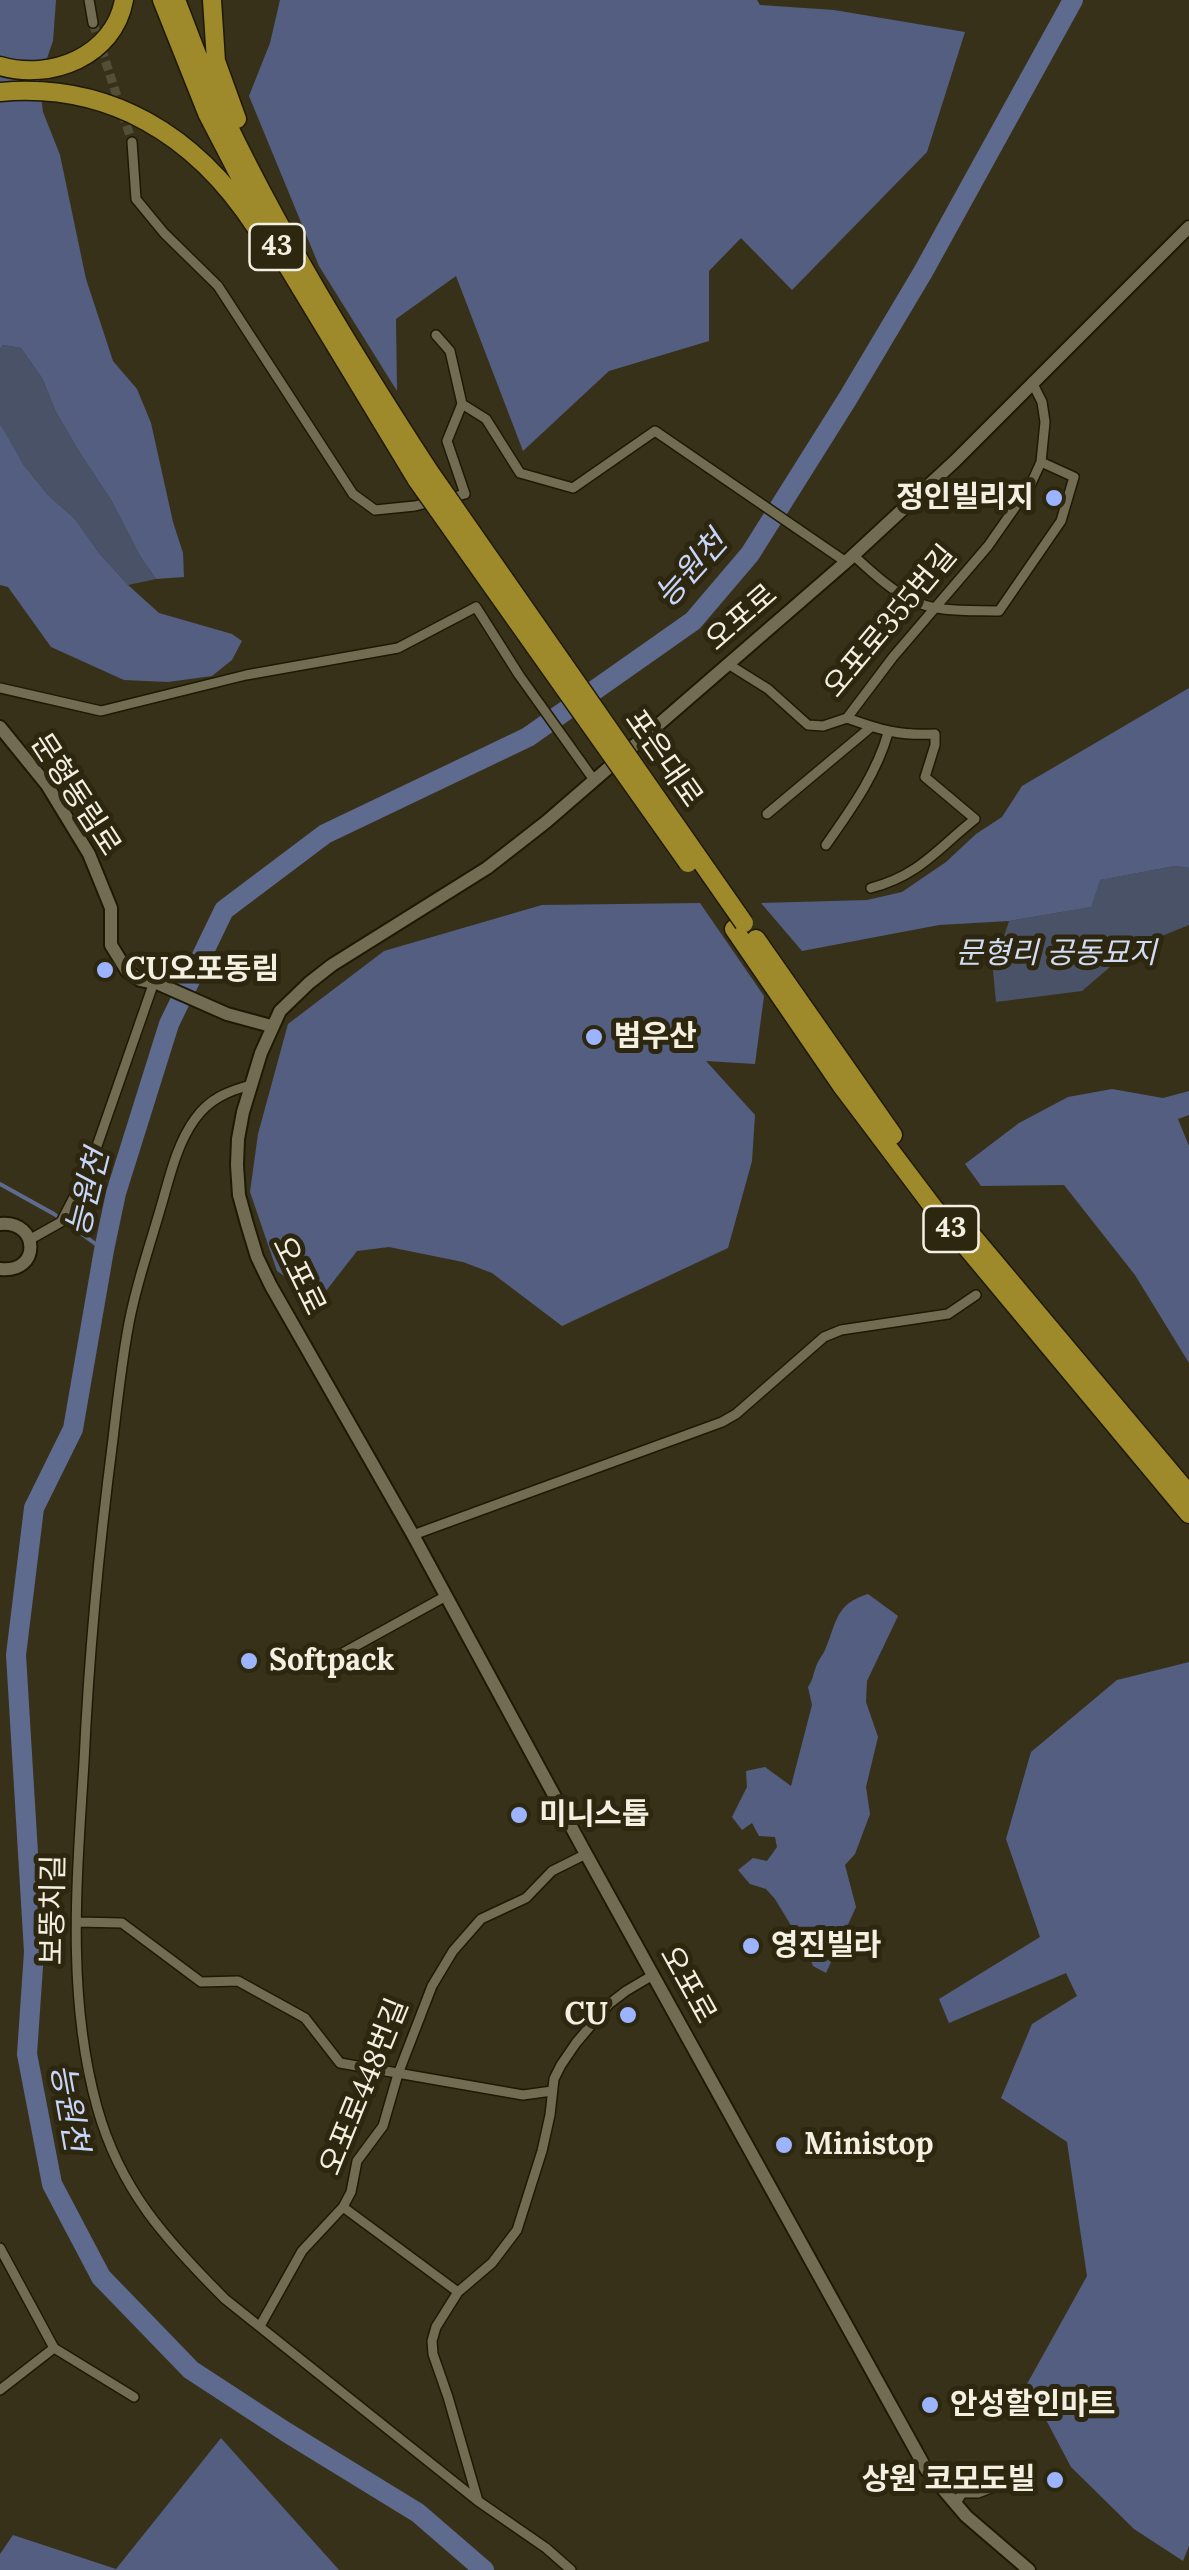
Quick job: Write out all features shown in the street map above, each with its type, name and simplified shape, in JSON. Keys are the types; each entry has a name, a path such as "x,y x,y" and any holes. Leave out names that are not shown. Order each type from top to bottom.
{"highway":[{"path":"0,66 46,70 80,59 108,35 122,16 124,0"},
{"name":"43","path":"162,0 207,113 279,252 340,354 423,475 739,926 920,1174 1189,1494"},
{"name":"43","path":"176,0 215,98 274,212 423,475"},
{"path":"212,0 216,61 274,212"},
{"path":"0,92 44,91 102,102 145,120 184,146 240,203 340,354"},
{"name":"43","path":"739,926 842,1085 933,1207 1189,1514"}],"street":[{"path":"89,0 93,23"},
{"path":"132,142 136,199 164,234 218,286 354,494 375,510 416,506 465,494 447,441 462,404 450,351 436,335"},
{"name":"오포로","path":"1029,2570 955,2506 913,2446 414,1535 271,1286 239,1196 238,1139 251,1085 272,1026 280,1010 308,982 486,868 594,780 850,558 954,461 1189,227"},
{"name":"오포로355번길","path":"728,664 768,689 808,725 823,726 848,718 892,657 988,546 1030,486 1041,462 1046,422 1032,382"},
{"path":"462,404 486,419 520,473 573,488 655,431 809,536 850,558 912,601 935,608 999,612 1061,522 1074,477 1041,462"},
{"path":"0,688 102,711 246,676 398,648 476,606 519,675 594,780"},
{"path":"848,718 888,733 934,734 936,745 925,778 975,819 909,875 871,888"},
{"name":"문형동림로","path":"0,727 47,785 89,854 111,908 110,945 127,971 140,980 156,983 227,1014 272,1026"},
{"path":"767,814 871,727"},
{"path":"826,844 861,794 882,754 888,733"},
{"path":"29,1240 61,1222 90,1166 156,983"},
{"name":"보뚱치길","path":"251,1085 225,1092 209,1103 194,1119 182,1142 142,1269 127,1333 92,1617 77,1922 81,2026 97,2107 132,2190 160,2231 225,2299 478,2501 571,2570"},
{"path":"0,1224 20,1227 31,1248 24,1263 1,1274"},
{"path":"414,1535 722,1422 824,1336 948,1314 976,1295"},
{"path":"323,1664 446,1596"},
{"name":"오포로448번길","path":"260,2326 302,2251 344,2207 357,2161 383,2126 398,2074 432,1986 453,1951 481,1919 526,1898 552,1871 586,1854"},
{"path":"77,1922 122,1923 201,1982 238,1981 305,2018 340,2063 522,2096 552,2091"},
{"path":"478,2501 433,2354 436,2327 458,2292 492,2263 517,2230 542,2151 554,2079 561,2065 597,2017 626,1991 654,1975"},
{"path":"344,2207 458,2292"},
{"path":"0,2248 54,2348 134,2397"},
{"path":"0,2390 54,2348"},
{"path":"955,2506 962,2493 978,2494 994,2487"}],"green space":[{"path":"3,345 21,348 42,378 56,412 156,579 128,585 75,519 48,495 7,440 0,424"},
{"name":"문형리 공동묘지","path":"1175,866 1189,868 1189,925 1132,948 1082,991 996,1002 993,970 1009,921 1090,907 1099,880"}],"shaded area":[{"path":"0,0 56,0 53,41 39,81 43,112 60,155 86,279 113,361 137,389 151,423 183,553 184,577 156,579 56,412 42,378 21,348 3,345 0,349"},
{"path":"280,0 757,0 760,5 834,10 965,32 927,152 792,290 741,238 709,271 709,341 609,371 523,451 456,276 396,319 397,391 319,266 249,96 270,43"},
{"path":"0,424 23,464 48,495 75,519 128,585 159,613 232,634 242,641 232,660 212,676 168,682 124,680 51,647 8,587 0,585"},
{"path":"1189,688 1189,868 1175,866 1100,880 1091,907 1009,921 939,925 802,951 761,903 867,900 902,892 1002,817 1022,786"},
{"path":"700,903 764,996 755,1064 706,1061 755,1115 752,1161 728,1248 562,1326 492,1273 463,1262 389,1247 357,1251 319,1300 277,1271 250,1192 258,1134 288,1024 384,951 542,905"},
{"path":"1112,1089 1163,1098 1189,1091 1189,1115 1178,1119 1189,1146 1189,1363 1135,1275 1064,1185 981,1186 965,1164 1019,1123 1068,1097"},
{"path":"868,1594 898,1616 867,1681 866,1702 878,1737 866,1787 870,1814 855,1854 845,1865 856,1907 826,1973 813,1966 802,1938 775,1899 766,1889 750,1884 738,1870 753,1858 767,1861 777,1847 775,1837 759,1836 752,1823 742,1830 732,1817 747,1787 746,1771 765,1767 791,1786 812,1705 808,1687 816,1667 843,1609"},
{"path":"1189,1662 1189,2546 1183,2561 1134,2529 1071,2467 1027,2384 1087,2276 1067,2142 1001,2098 1032,2024 1077,1996 1066,1973 949,2023 939,1999 1040,1937 1006,1839 1031,1752 1117,1680"},
{"path":"221,2438 339,2570 0,2570 0,2554 13,2535 116,2569"}],"waterway":[{"name":"능원천","path":"484,2570 418,2513 191,2370 101,2277 52,2184 27,2054 34,1952 16,1655 34,1508 73,1429 116,1193 169,1024 224,910 325,834 528,737 693,621 750,554 848,398 923,272 1073,0"},
{"path":"0,1184 54,1214 104,1250"}],"tunnel":[{"path":"93,23 132,142"}],"place":[{"name":"정인빌리지","path":"1054,498"},
{"name":"CU오포동림","path":"105,970"},
{"name":"범우산","path":"594,1037"},
{"name":"Softpack","path":"249,1661"},
{"name":"미니스톱","path":"519,1815"},
{"name":"영진빌라","path":"751,1946"},
{"name":"CU","path":"628,2015"},
{"name":"Ministop","path":"784,2145"},
{"name":"안성할인마트","path":"930,2405"},
{"name":"상원 코모도빌","path":"1055,2480"}]}
